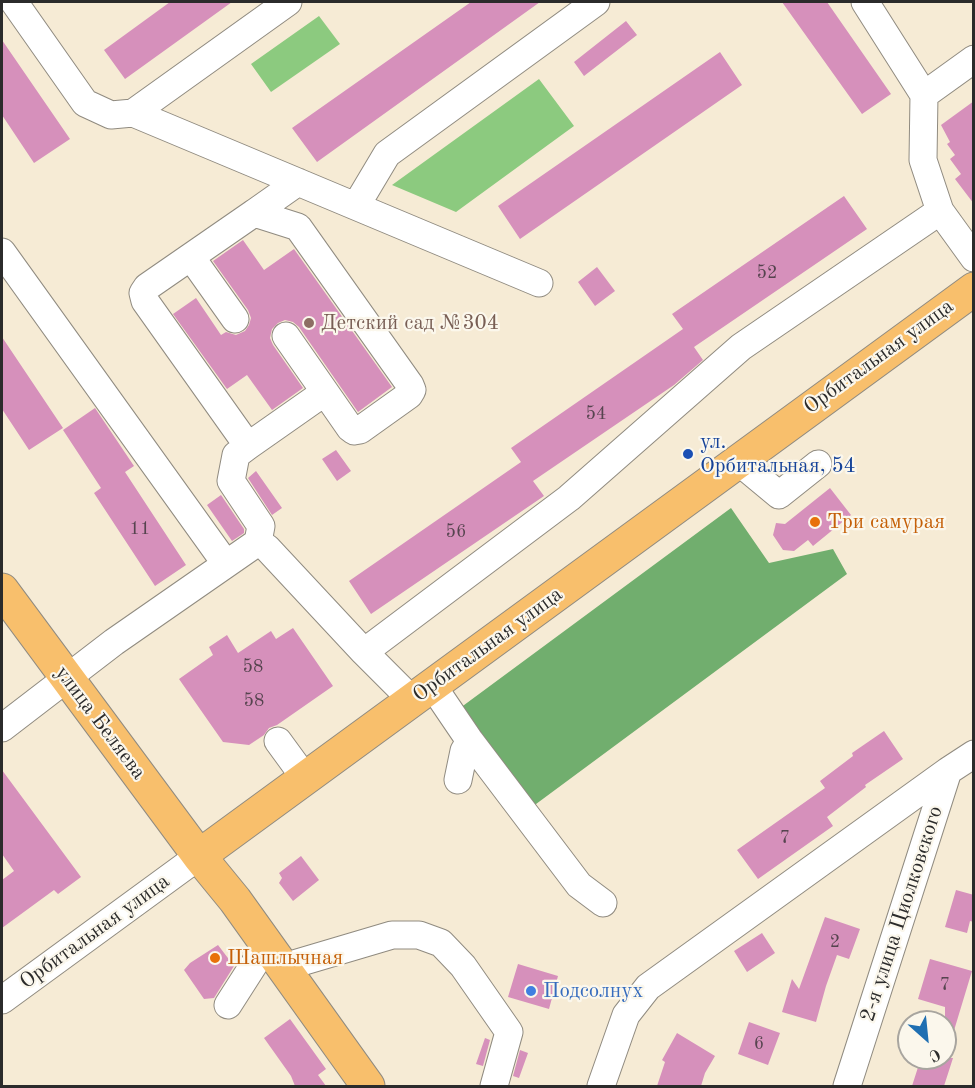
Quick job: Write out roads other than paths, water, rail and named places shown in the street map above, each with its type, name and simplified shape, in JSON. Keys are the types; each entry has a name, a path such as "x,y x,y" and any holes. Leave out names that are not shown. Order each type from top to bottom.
{"main road":[{"name":"Орбитальная улица","path":"199,856 738,461 758,444 974,289"},
{"name":"улица Беляева","path":"2,590 199,856 235,900 275,956 351,1072 368,1086"}],"street":[{"path":"14,2 85,103 111,115 133,113 540,283"},
{"path":"133,113 288,2"},
{"path":"356,206 387,154 596,2"},
{"path":"865,2 924,95 923,160 940,212 974,258"},
{"path":"924,95 974,59"},
{"path":"248,446 146,301 143,293 147,287 298,182"},
{"path":"364,652 569,498 741,347 940,212"},
{"path":"254,213 298,227 412,390 410,395 360,430 354,431 286,336"},
{"path":"2,252 226,564"},
{"path":"191,257 235,319"},
{"path":"2,728 66,677 258,542 261,526 231,481 236,455 325,392"},
{"path":"738,461 780,495 818,464"},
{"path":"258,542 267,548 364,652 422,693 470,741 579,885 603,903"},
{"path":"278,741 305,778"},
{"path":"458,780 464,751 470,741"},
{"path":"601,1086 626,1015 648,987 974,754"},
{"name":"2-я улица Циолковского","path":"847,1086 948,771"},
{"name":"Орбитальная улица","path":"2,1000 199,856"},
{"path":"228,1005 275,956 392,936 419,934 441,943 463,966 509,1032 494,1086"}],"place":[{"name":"Детский сад №304","path":"309,323"},
{"name":"ул. Орбитальная, 54","path":"688,454"},
{"name":"Три самурая","path":"815,522"},
{"name":"Шашлычная","path":"215,958"},
{"name":"Подсолнух","path":"531,991"}]}
